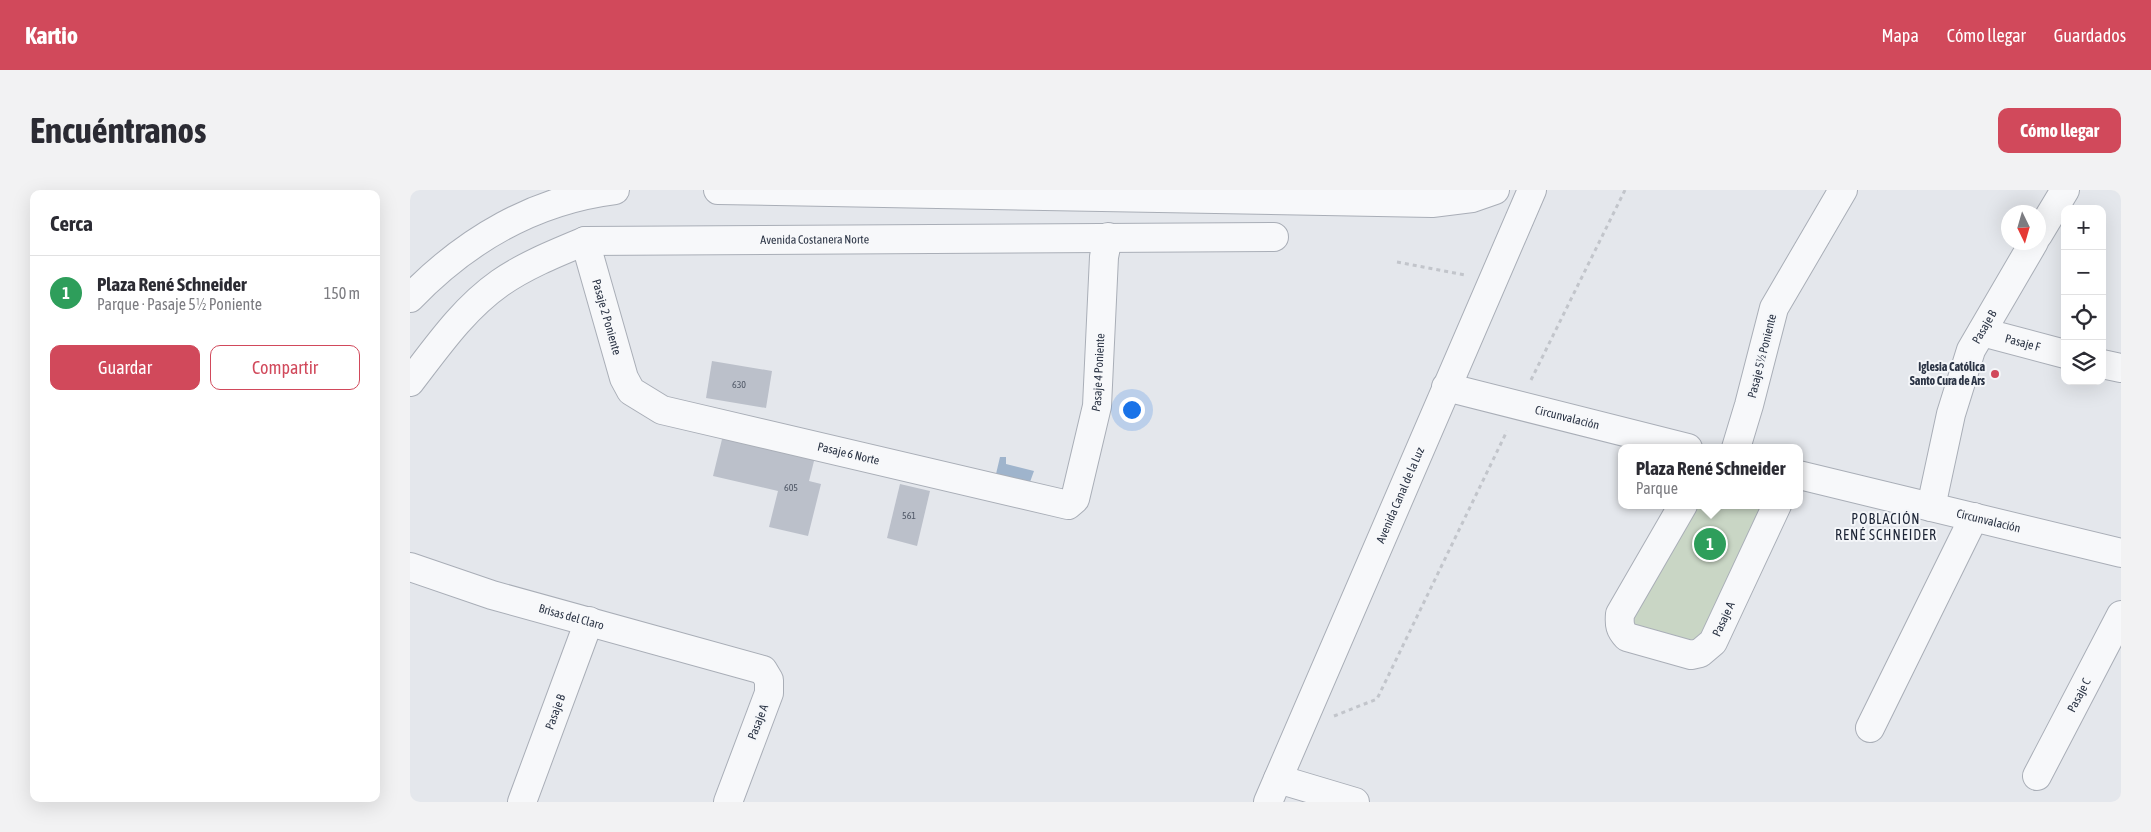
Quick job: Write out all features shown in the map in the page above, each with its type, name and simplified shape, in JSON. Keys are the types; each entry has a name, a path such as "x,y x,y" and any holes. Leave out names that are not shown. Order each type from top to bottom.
{"street":[{"path":"410,298 457,255 515,219 567,198 615,190"},
{"path":"718,190 1350,196 1432,203 1472,198 1495,190"},
{"name":"Avenida Canal de la Luz","path":"1273,791 1532,190"},
{"name":"Pasaje 5½ Poniente","path":"1737,444 1750,405 1774,308 1843,190"},
{"path":"2046,222 2065,190"},
{"name":"Avenida Costanera Norte","path":"410,382 459,320 499,284 536,261 586,241 1108,237 1274,238"},
{"name":"Pasaje 4 Poniente","path":"1071,504 1075,499 1079,486 1097,406 1104,257 1108,237"},
{"name":"Pasaje 2 Poniente","path":"586,241 618,361 631,391"},
{"name":"Pasaje B","path":"1931,506 1951,414 1971,350 2029,250"},
{"name":"Pasaje F","path":"1982,332 2061,353"},
{"path":"2106,365 2121,368"},
{"name":"Circunvalación","path":"1446,388 1672,444"},
{"name":"Pasaje 6 Norte","path":"631,391 662,410 1065,505 1071,504"},
{"name":"Circunvalación","path":"1803,476 2121,553"},
{"name":"Pasaje A","path":"1681,509 1620,614 1621,631 1636,641 1691,654 1708,648 1775,509"},
{"path":"1870,728 1974,517"},
{"name":"Brisas del Claro","path":"410,567 464,586 734,661"},
{"name":"Pasaje C","path":"2037,776 2121,615"},
{"name":"Pasaje B","path":"522,802 589,621"},
{"name":"Pasaje A","path":"728,802 769,693 769,680 763,670 734,661"},
{"path":"1273,791 1355,802"}],"path":[{"path":"1299,731 1377,699 1625,190"},
{"path":"1397,262 1492,280"}],"green space":[{"path":"1681,509 1775,509 1713,642 1636,641 1620,614"}],"water":[{"path":"1000,457 1006,457 1006,464 1034,471 1030,482 996,474"}],"building":[{"path":"712,361 772,371 766,408 706,398"},
{"path":"724,431 816,453 809,481 821,484 808,536 769,527 778,491 713,476"},
{"path":"900,484 930,491 917,546 887,538"}],"place":[{"name":"Iglesia Católica Santo Cura de Ars","path":"1995,374"},
{"name":"Plaza René Schneider","path":"1710,544"}],"district":[{"name":"POBLACIÓN RENÉ SCHNEIDER","path":"1886,528"}]}
